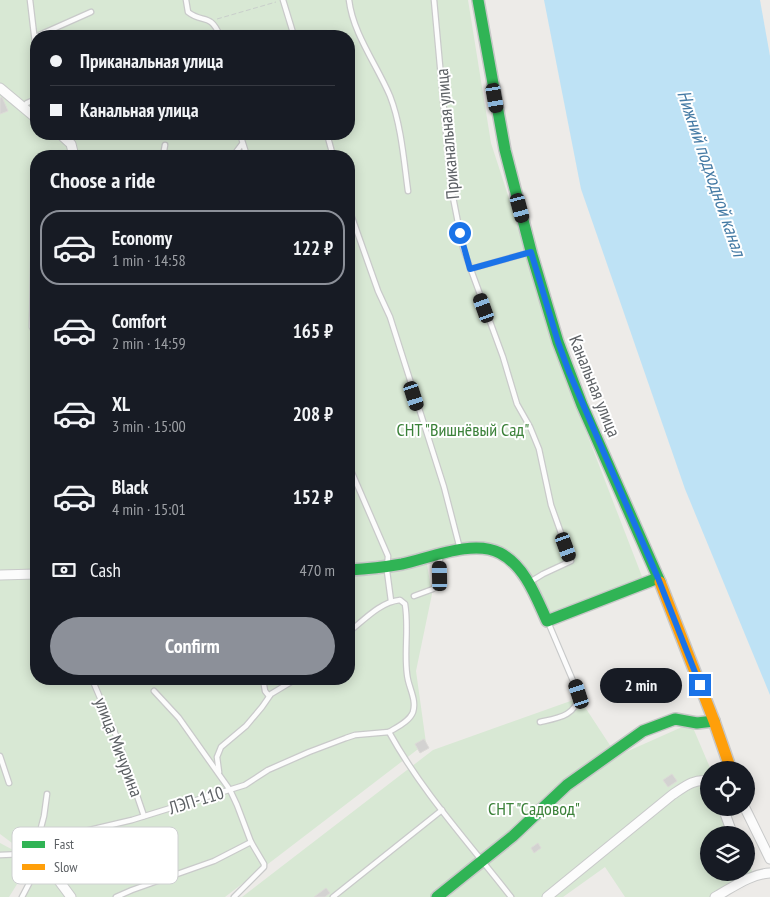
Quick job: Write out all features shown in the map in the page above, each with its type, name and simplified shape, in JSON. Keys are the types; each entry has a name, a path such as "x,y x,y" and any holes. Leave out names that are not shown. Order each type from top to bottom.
{"street":[{"name":"Канальная улица","path":"478,0 505,150 531,252 558,342 569,372 658,578 728,761"},
{"path":"0,88 30,113"},
{"path":"355,569 387,566 460,550 491,550 498,552 515,566 529,583 548,621 658,578"},
{"path":"0,575 30,574"},
{"path":"438,897 513,836 567,785 647,728 675,719 698,723 714,721"},
{"path":"547,897 672,795 691,783 700,780"},
{"path":"749,816 770,859"},
{"path":"755,874 770,872"},
{"path":"714,897 738,881"},
{"path":"61,884 71,897"}],"lane":[{"path":"30,0 35,30"},
{"path":"186,0 187,10 190,14 212,22 217,30"},
{"path":"283,0 292,30"},
{"path":"349,0 353,18 391,99 404,158 408,191"},
{"name":"Приканальная улица","path":"434,0 450,187 463,248 503,357 517,404 530,427 539,449 551,505 571,561 539,576 529,583"},
{"path":"51,30 91,12"},
{"path":"23,108 30,102"},
{"path":"241,140 244,150"},
{"path":"238,150 242,144"},
{"path":"164,150 165,145"},
{"path":"355,226 378,291 390,317 446,495 460,550"},
{"path":"470,269 531,252"},
{"path":"355,480 388,559 391,602"},
{"path":"414,596 433,588 439,582 440,554"},
{"path":"355,627 368,616 391,602 400,600 404,602 406,608 407,674 414,698 414,709 413,715 389,732 410,767 511,897"},
{"path":"540,722 568,714 575,707 579,694 548,621"},
{"name":"улица Мичурина","path":"95,685 118,740 144,816"},
{"path":"264,685 269,696"},
{"path":"219,774 218,757 221,747 246,726 269,696 286,685"},
{"path":"154,691 179,718 230,790 251,842 264,864 264,867 234,897"},
{"name":"ЛЭП-110","path":"101,827 245,785 268,770 308,752 355,735 389,732"},
{"path":"0,756 9,783"},
{"path":"41,827 47,794"},
{"path":"332,897 442,810"},
{"path":"178,873 222,857 251,842"},
{"path":"22,897 29,884"},
{"path":"116,897 148,884"}],"path":[{"path":"212,22 283,0"}],"green space":[{"name":"СНТ \"Вишнёвый Сад\"","path":"0,0 468,0 491,143 575,403 643,579 565,612 543,615 519,570 497,549 425,553 432,594 416,671 426,743 225,897 25,897 33,884 178,884 178,827 12,827 12,843 0,834"},
{"name":"СНТ \"Садовод\"","path":"579,698 617,756 691,723 707,761 700,761 700,816 729,816 733,826 700,826 700,881 749,881 719,897 625,897 605,867 563,897 242,897 433,750"},
{"path":"0,843 12,849 12,884 17,884 9,897 0,897"}],"water":[{"name":"Нижний подходной канал","path":"544,0 760,0 770,56 770,695 685,489 581,189"}],"building":[{"path":"2,97 8,111 0,114 0,98"},
{"path":"424,739 429,748 420,753 415,744"},
{"path":"672,774 677,781 668,787 663,780"},
{"path":"538,843 541,848 534,853 531,848"},
{"path":"326,888 330,893 325,897 314,897"}],"traffic: fast":[{"path":"478,0 505,150 532,255 558,342 582,405 660,582"},
{"path":"355,570 402,564 451,551 477,548 489,549 509,559 523,574 534,592 547,621 658,578"},
{"path":"437,897 513,836 567,785 643,731 675,719 697,723 714,721"}],"traffic: slow":[{"path":"660,582 728,761"}],"route":[{"path":"460,233 470,269 531,252 569,372 658,578 700,685"}]}
